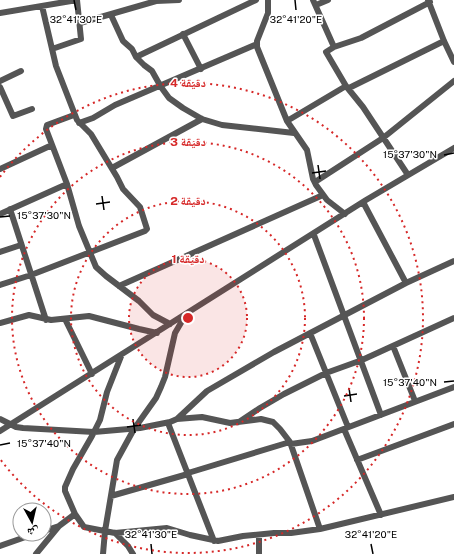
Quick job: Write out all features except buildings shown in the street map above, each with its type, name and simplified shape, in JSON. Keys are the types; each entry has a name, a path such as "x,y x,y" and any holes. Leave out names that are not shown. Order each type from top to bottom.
{"street":[{"path":"0,13 77,0 81,39 52,49"},
{"path":"80,24 156,2 174,0"},
{"path":"136,57 256,0"},
{"path":"268,0 268,13 257,44 287,121 306,150 315,182 327,200 345,214"},
{"path":"328,0 314,3 334,47"},
{"path":"408,175 326,53 334,47 361,38 429,1 444,41 454,62"},
{"path":"0,285 31,275 147,229 140,207 123,189 91,134 79,124 74,115 56,66 42,6"},
{"path":"111,16 123,41 132,49 136,57 152,71 161,87 174,102 202,119 231,127 294,133"},
{"path":"183,34 201,69"},
{"path":"287,121 348,87 444,41"},
{"path":"79,124 115,106 257,44"},
{"path":"0,81 21,71"},
{"path":"315,182 383,138 454,81"},
{"path":"0,87 13,116 32,110"},
{"path":"74,115 47,125 46,127 67,184 79,226 96,267 139,301 153,315 170,324"},
{"path":"112,168 202,119"},
{"path":"0,169 52,145"},
{"path":"0,431 363,202 454,148"},
{"path":"0,214 67,184"},
{"path":"119,286 323,195"},
{"path":"363,202 406,284"},
{"path":"10,209 46,320"},
{"path":"314,234 381,414"},
{"path":"0,252 22,245"},
{"path":"0,418 11,425 23,428 94,432 134,429 168,423 177,419 207,391 274,352 344,315 454,261"},
{"path":"103,554 105,531 117,460 134,429 156,398 165,377 175,333 187,314"},
{"path":"0,323 29,315 46,320 94,317 157,333"},
{"path":"239,422 284,394 326,373 362,360 454,318"},
{"path":"65,319 92,374"},
{"path":"310,333 357,460 381,515"},
{"path":"393,346 415,401"},
{"path":"122,354 107,392 100,420 73,469 65,487 65,491 75,514 84,527 116,533 167,528 214,541 320,529 454,497"},
{"path":"111,496 290,443 312,441 454,387"},
{"path":"177,419 202,417 230,423 261,419 270,421 280,428 290,443 320,529"},
{"path":"168,423 214,541"},
{"path":"357,460 454,424"},
{"path":"36,554 59,526 75,514"},
{"path":"52,528 59,526"},
{"path":"116,533 133,554"},
{"path":"258,554 259,535"},
{"path":"0,546 12,542"}]}
